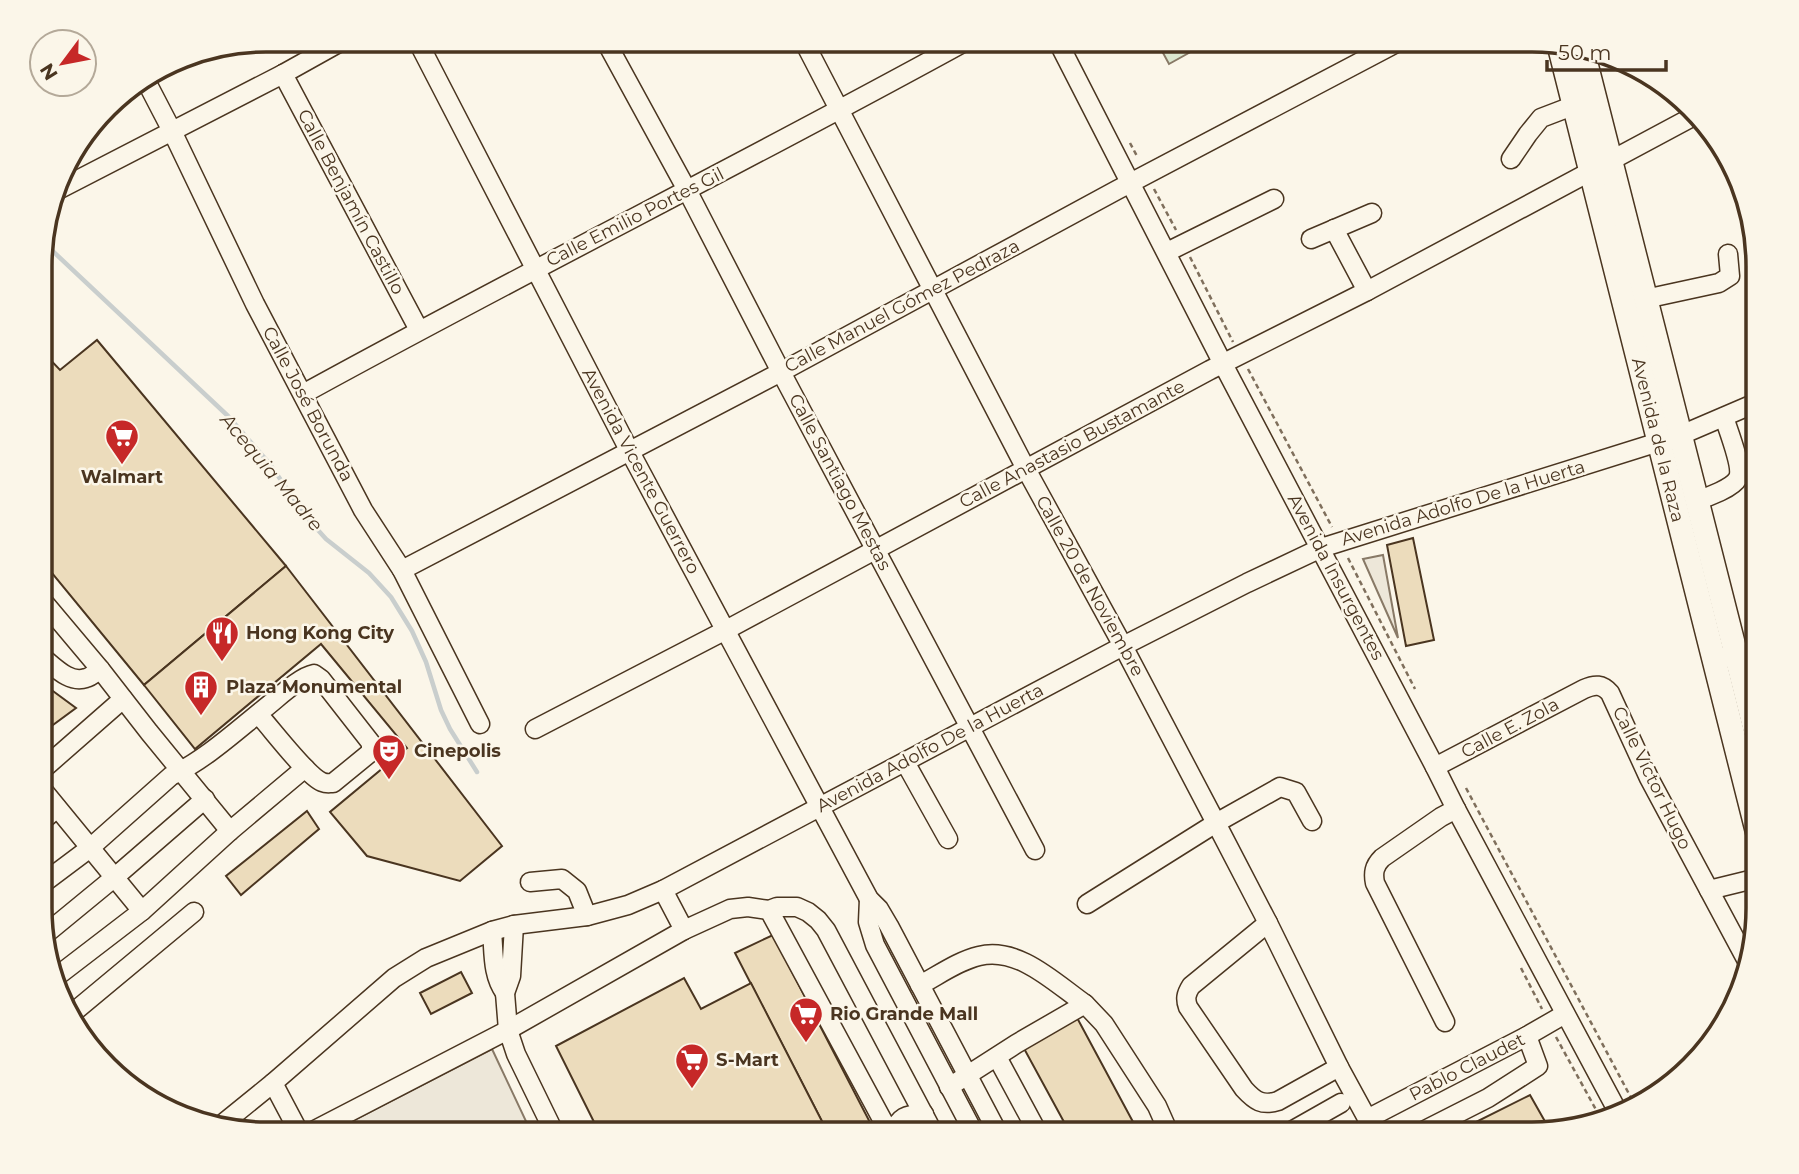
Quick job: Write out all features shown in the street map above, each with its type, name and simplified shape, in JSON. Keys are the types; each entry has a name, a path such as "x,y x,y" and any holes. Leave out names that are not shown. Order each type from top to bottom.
{"main road":[{"name":"Avenida de la Raza","path":"1561,54 1575,105 1601,166 1645,299 1698,500 1746,651"},
{"name":"Avenida de la Raza","path":"1584,60 1601,166 1658,442 1746,788"}],"street":[{"path":"69,184 321,53"},
{"name":"Avenida Vicente Guerrero","path":"424,53 629,450 869,899 889,926 992,1121"},
{"name":"Calle Santiago Mestas","path":"612,53 1035,850"},
{"name":"Calle 20 de Noviembre","path":"810,53 1026,469 1216,822 1368,1121"},
{"name":"Calle Emilio Portes Gil","path":"303,394 944,53"},
{"name":"Avenida Insurgentes","path":"1065,53 1139,179 1175,248 1223,364 1321,548 1443,763 1456,809 1614,1105"},
{"name":"Calle Manuel Gómez Pedraza","path":"402,570 781,372 1377,53"},
{"name":"Calle Benjamín Castillo","path":"283,74 419,330"},
{"name":"Calle José Borunda","path":"150,88 255,304 363,510 402,570 480,724"},
{"path":"1511,159 1541,118 1575,105"},
{"name":"Calle Anastasio Bustamante","path":"535,729 1687,119"},
{"path":"1175,248 1274,199"},
{"path":"1311,239 1372,213"},
{"path":"1334,229 1367,291"},
{"path":"1645,299 1719,283 1730,276 1728,254"},
{"name":"Avenida Adolfo De la Huerta","path":"230,1118 373,996 426,958 492,931 514,925 587,916 628,905 663,890 1123,646 1321,548 1681,435 1746,407"},
{"path":"1698,500 1734,484 1738,478 1740,469 1724,417"},
{"path":"52,619 100,669 230,831"},
{"path":"1713,660 1746,654"},
{"path":"52,665 75,680 86,678 100,669"},
{"path":"52,876 90,848 171,776 220,745 258,714 308,676 314,674 321,679 371,743 371,752 333,783 326,784 305,768 258,714"},
{"name":"Calle Víctor Hugo","path":"1584,689 1598,685 1610,692 1649,778 1742,951"},
{"name":"Calle E. Zola","path":"1443,763 1584,689"},
{"path":"52,761 123,699"},
{"path":"905,762 948,839"},
{"path":"63,972 142,911 230,831 305,768"},
{"path":"1087,904 1216,822 1280,786 1296,792 1312,821"},
{"path":"53,928 205,799"},
{"path":"52,801 142,911"},
{"path":"52,813 58,808"},
{"path":"1445,1022 1373,876 1376,864 1423,829 1456,809"},
{"path":"530,883 562,879 577,891 587,916"},
{"path":"1709,890 1746,881"},
{"path":"663,890 684,930"},
{"name":"Avenida Vicente Guerrero","path":"869,899 868,922 876,945 968,1121"},
{"path":"330,1122 508,1030 684,930 730,909 748,907 769,910 777,907 797,908 818,920 826,930 928,1121"},
{"path":"769,910 885,1122"},
{"path":"78,1009 194,912"},
{"path":"1268,923 1191,986 1185,1000 1188,1007 1244,1089 1261,1103 1278,1101 1339,1067"},
{"path":"514,925 511,976 505,993 508,1030 516,1054 549,1122"},
{"path":"492,931 495,975 505,993"},
{"path":"920,985 980,955 1014,957 1032,967 1085,1004 1104,1024 1157,1106 1164,1121"},
{"path":"949,1087 1085,1004"},
{"name":"Pablo Claudet","path":"1379,1121 1565,1014"},
{"path":"1443,1121 1489,1098 1538,1066 1527,1036"},
{"path":"997,1057 1032,1121"},
{"path":"273,1083 294,1122"},
{"path":"1309,1121 1341,1103"},
{"path":"897,1122 912,1114 924,1114"}],"path":[{"path":"1128,138 1139,179 1175,248 1240,355 1419,698"},
{"path":"1443,763 1631,1097"}],"green space":[{"path":"1163,53 1189,53 1169,64"}],"shaded area":[{"path":"1383,555 1398,638 1363,559"},
{"path":"492,1049 526,1122 350,1122"}],"building":[{"name":"Walmart","path":"97,340 286,566 144,685 52,573 52,362 60,370"},
{"path":"1413,538 1434,640 1406,646 1387,545"},
{"name":"Plaza Monumental","path":"286,566 502,846 460,881 367,856 330,812 407,748 321,644 195,749 144,685"},
{"path":"52,690 76,708 52,726"},
{"path":"307,811 319,829 241,895 226,876"},
{"name":"Rio Grande Mall","path":"773,935 870,1122 822,1122 735,953"},
{"path":"461,972 472,993 431,1014 420,993"},
{"name":"S-Mart","path":"684,978 701,1009 751,983 822,1122 594,1122 556,1046"},
{"path":"1075,1014 1133,1121 1064,1121 1021,1043"},
{"path":"1530,1095 1545,1121 1478,1121"}],"waterway":[{"name":"Acequia Madre","path":"53,251 228,416 269,463 308,519 326,539 369,573 391,597 412,631 426,662 450,729 477,772"}],"place":[{"name":"Walmart","path":"122,466"},
{"name":"Hong Kong City","path":"222,663"},
{"name":"Plaza Monumental","path":"201,717"},
{"name":"Cinepolis","path":"389,781"},
{"name":"Rio Grande Mall","path":"806,1044"},
{"name":"S-Mart","path":"692,1090"}]}
